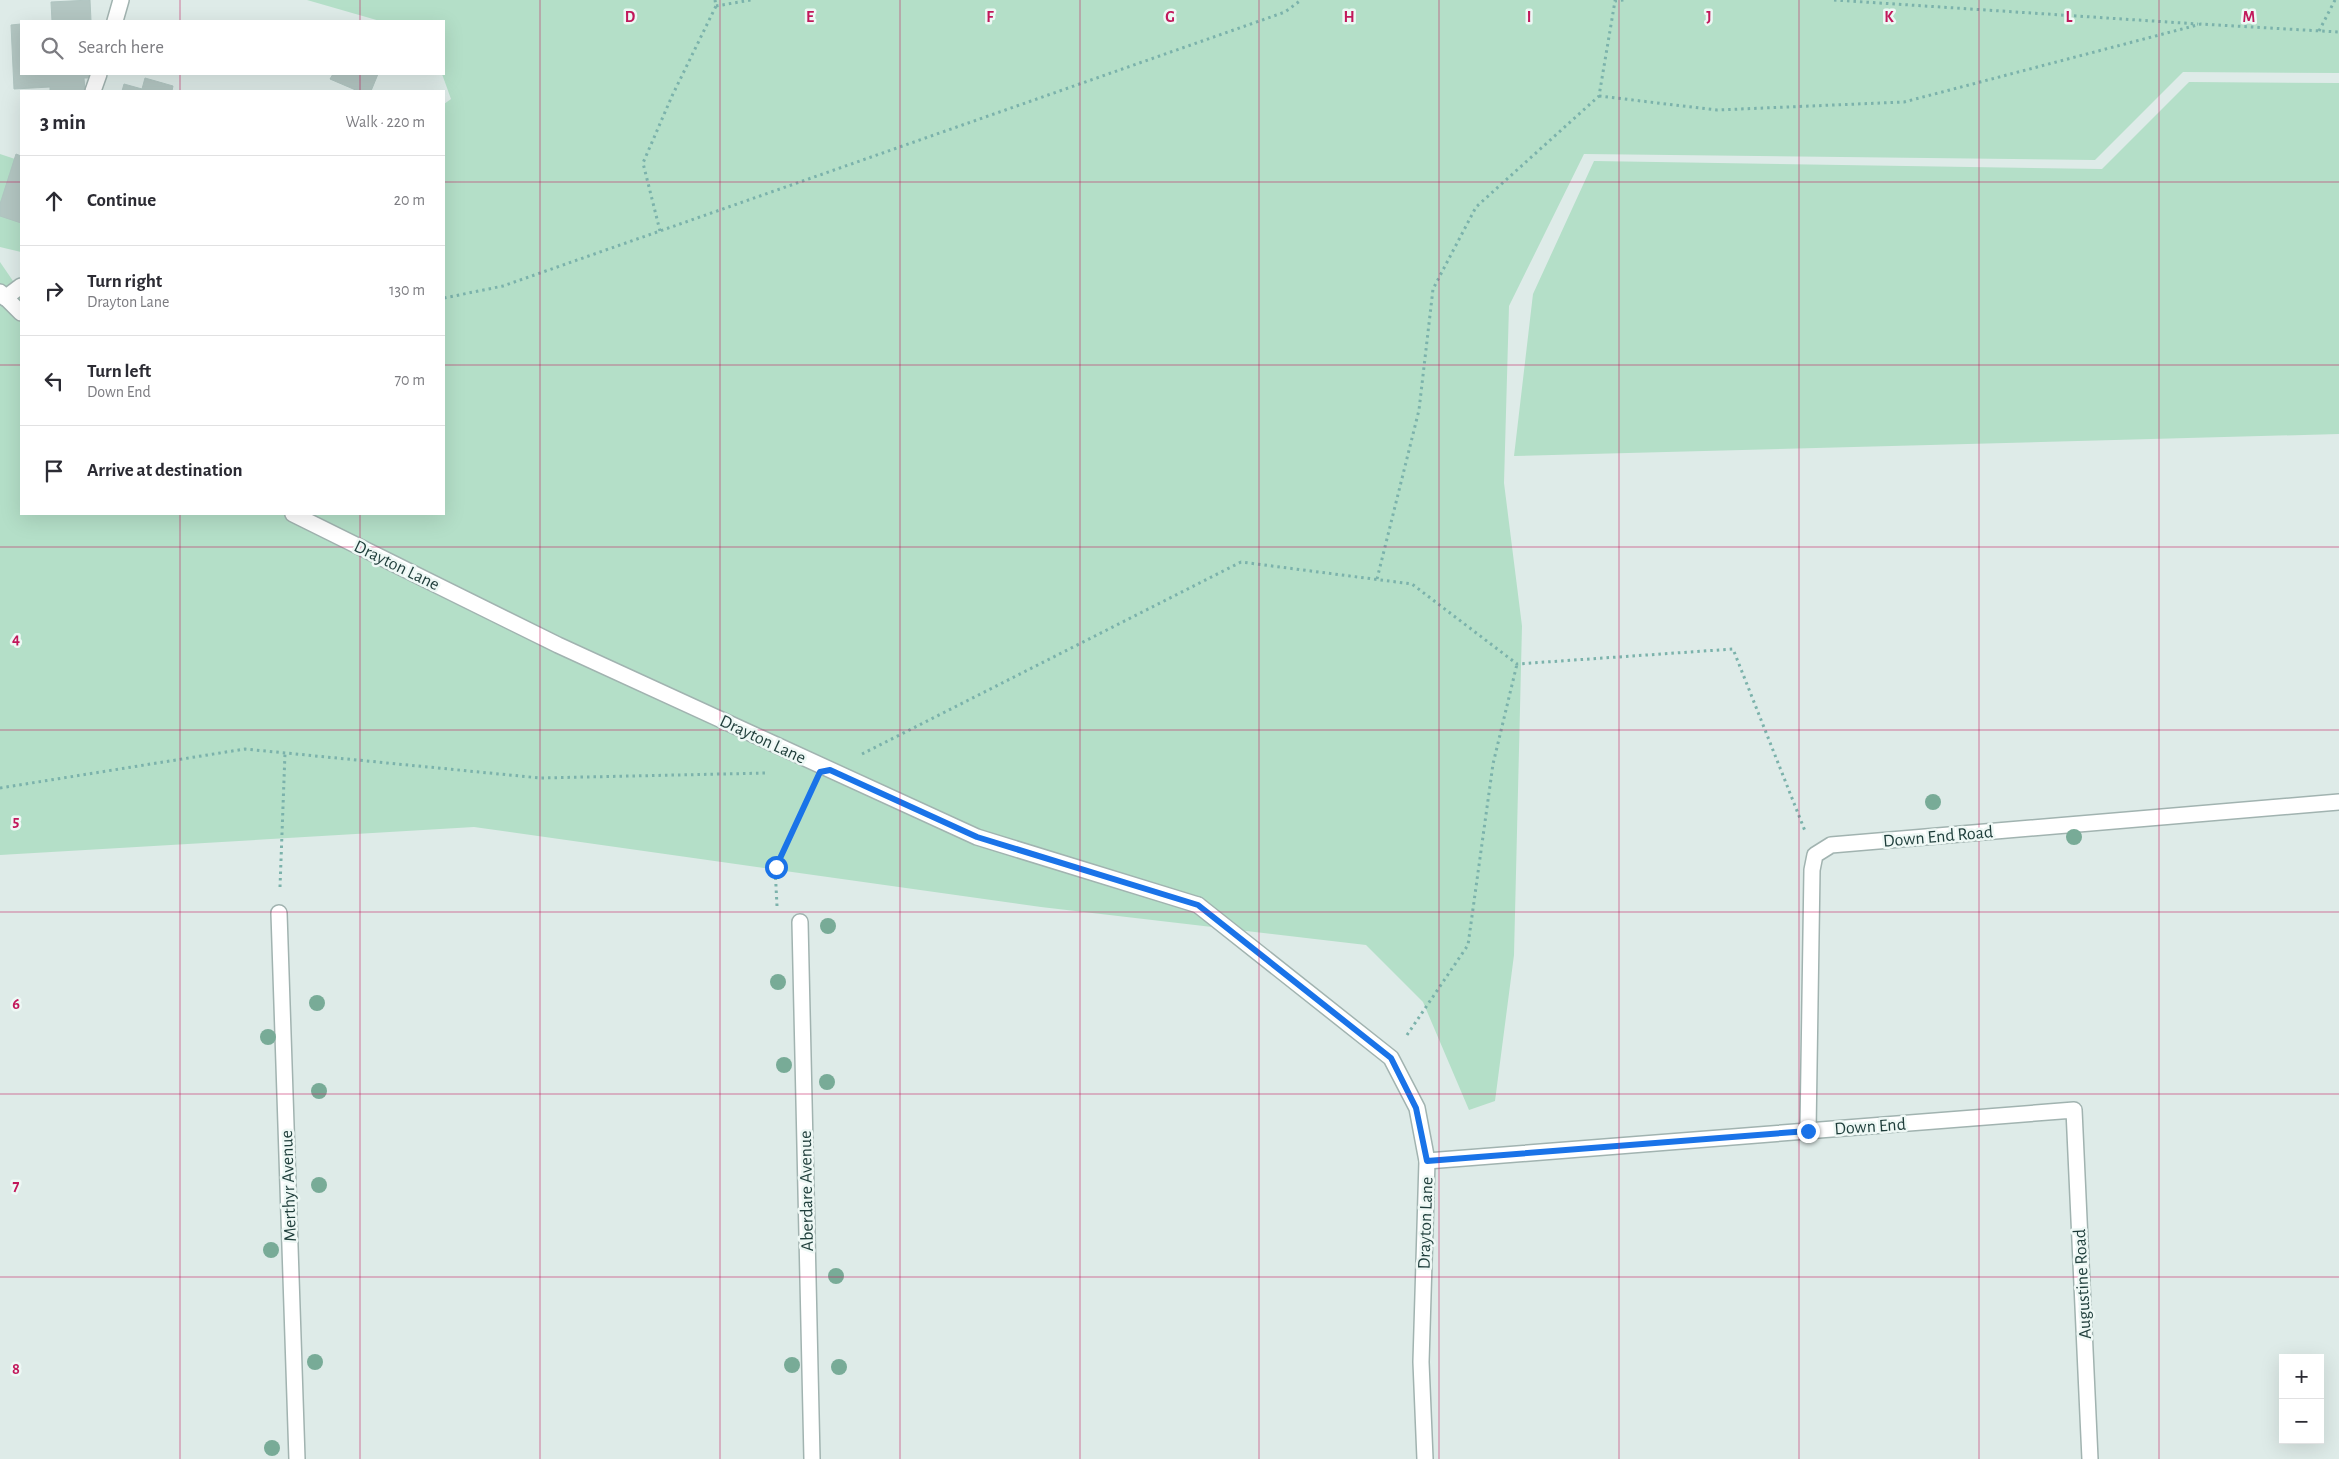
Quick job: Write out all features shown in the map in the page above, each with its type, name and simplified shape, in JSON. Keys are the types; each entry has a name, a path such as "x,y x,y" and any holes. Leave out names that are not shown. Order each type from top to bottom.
{"street":[{"path":"114,20 121,0"},
{"path":"93,90 99,75"},
{"path":"20,286 3,295 20,312"},
{"name":"Drayton Lane","path":"295,515 558,645 977,837 1198,905 1391,1058 1416,1108 1427,1161 1421,1362 1425,1459"},
{"name":"Down End Road","path":"1815,855 1831,845 2339,802"},
{"path":"1808,1131 1812,870 1815,855"},
{"name":"Merthyr Avenue","path":"280,913 297,1459"},
{"name":"Aberdare Avenue","path":"800,922 812,1459"},
{"name":"Down End","path":"1427,1161 2074,1110"},
{"name":"Augustine Road","path":"2074,1110 2090,1459"}],"path":[{"path":"660,231 643,163 672,96 716,6 715,0"},
{"path":"716,6 751,0"},
{"path":"445,298 503,286 1285,12 1301,0"},
{"path":"1377,579 1418,410 1433,289 1476,207 1599,96 1616,0 1624,0"},
{"path":"1834,0 2339,32"},
{"path":"2319,31 2335,0"},
{"path":"1599,96 1717,110 1904,102 2201,24"},
{"path":"778,909 776,867 820,772 830,770 1241,562 1412,584 1517,664 1733,649 1815,855"},
{"path":"1391,1058 1468,945 1493,764 1517,664"},
{"path":"0,788 245,749 540,778 770,773"},
{"path":"280,913 285,753"}],"green space":[{"path":"307,0 2339,0 2339,73 2183,72 2095,160 1584,154 1509,306 1504,483 1522,626 1514,955 1495,1101 1469,1110 1423,1002 1366,945 1041,907 474,827 0,855 0,262 13,281 20,284 20,515 445,515 445,103 451,99 442,75 445,75 445,20 377,20"},
{"path":"2189,82 2339,83 2339,434 1514,456 1533,294 1594,161 2102,169"},
{"path":"0,154 20,161 20,252 0,247"}],"building":[{"path":"90,0 91,20 52,20 51,2"},
{"path":"20,24 20,75 94,75 94,78 84,78 85,90 50,90 50,87 14,89 11,25"},
{"path":"332,75 378,75 371,90 356,90 330,79"},
{"path":"145,78 173,86 172,90 122,90 124,84 142,89"},
{"path":"16,154 20,156 20,223 0,216 0,204"}],"route":[{"path":"776,867 820,772 830,770 977,837 1198,905 1391,1058 1416,1108 1427,1161 1808,1131"}]}
